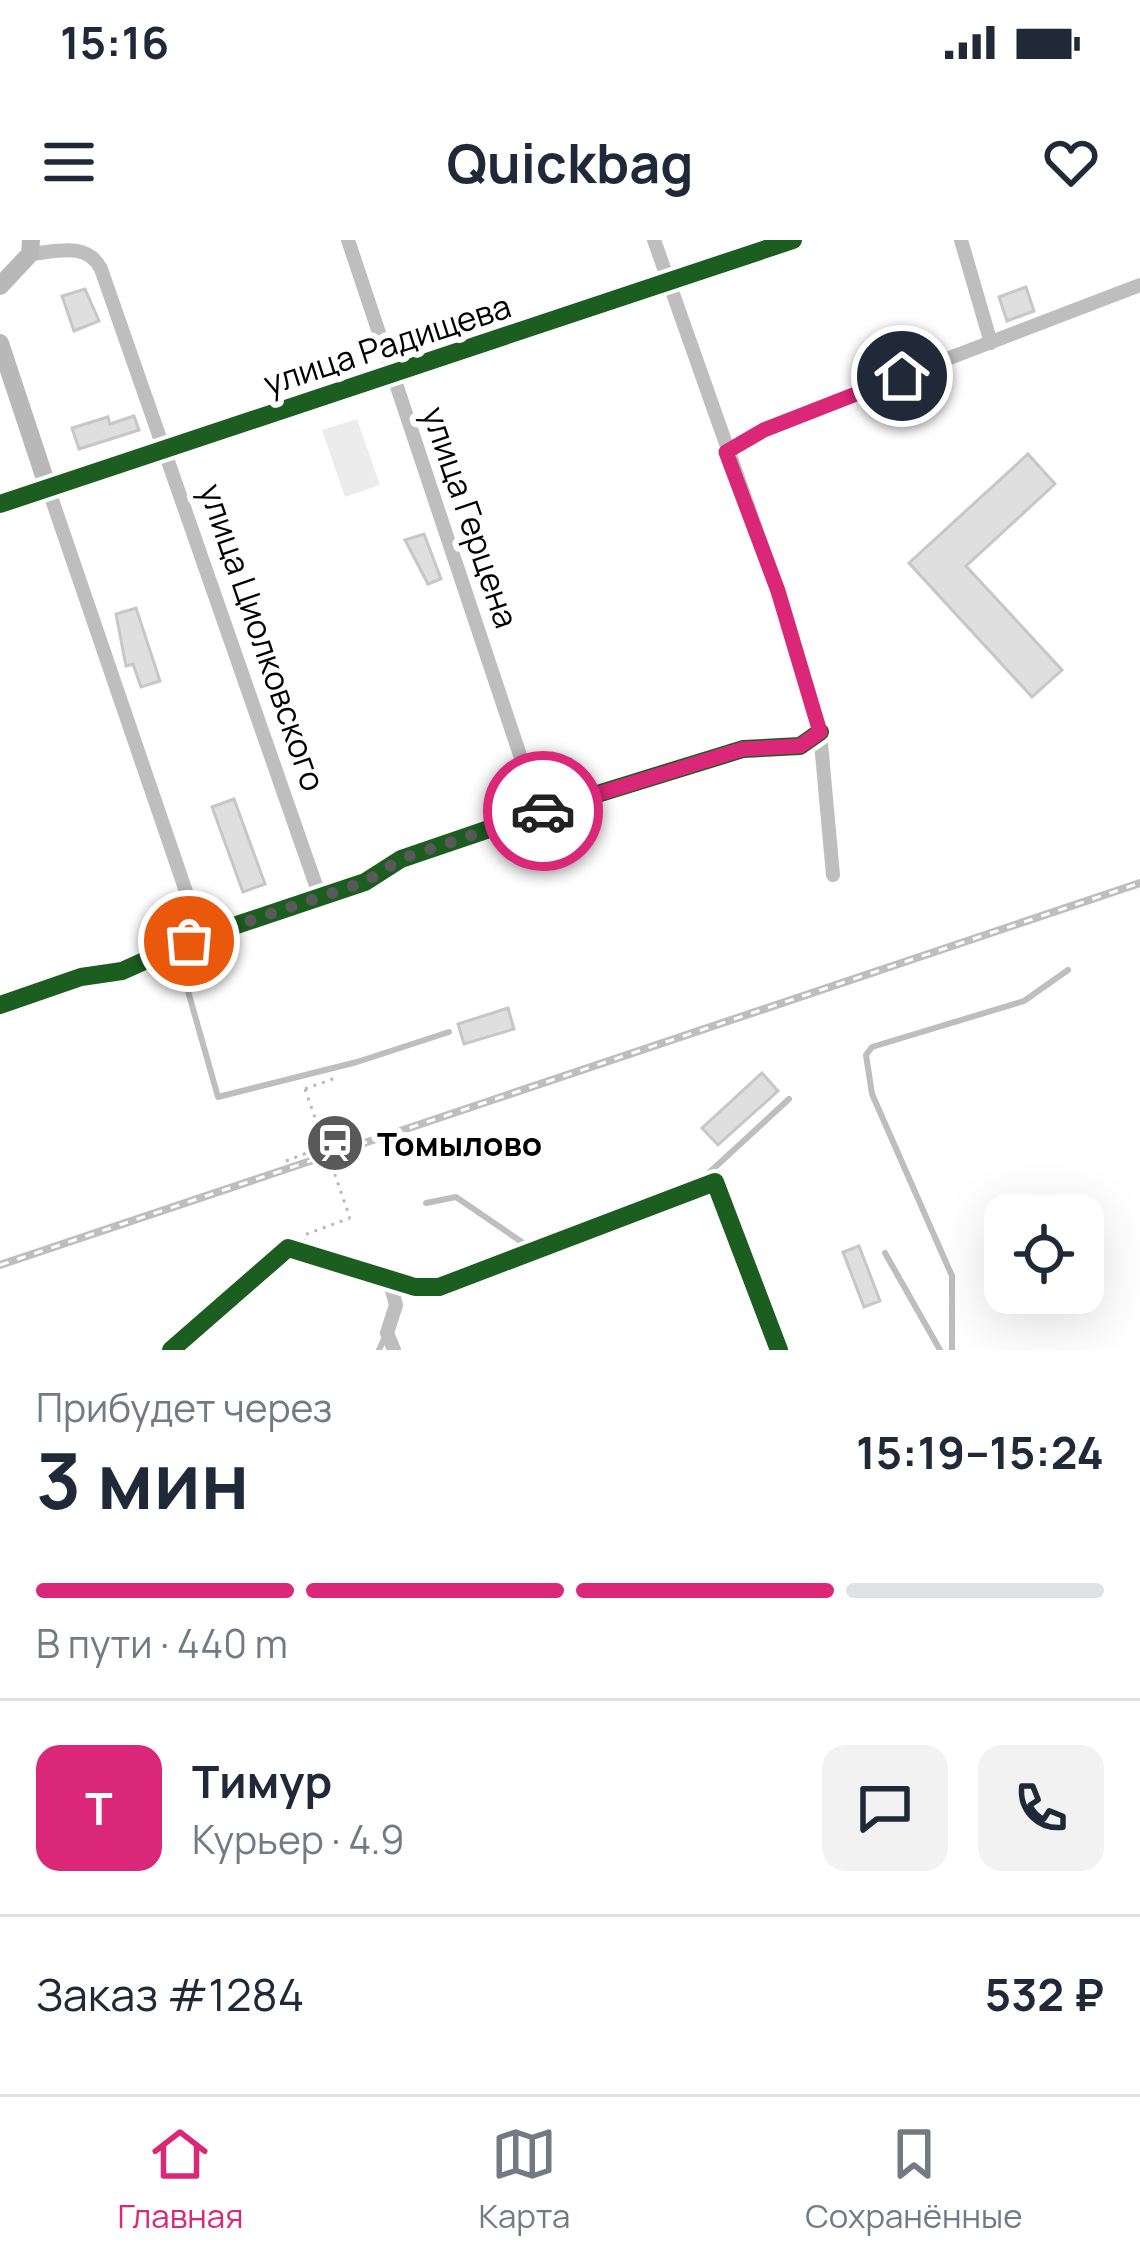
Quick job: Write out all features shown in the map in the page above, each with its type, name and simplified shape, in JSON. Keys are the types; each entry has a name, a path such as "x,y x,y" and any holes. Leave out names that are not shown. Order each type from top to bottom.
{"street":[{"name":"улица Герцена","path":"348,240 539,812"},
{"path":"654,240 778,591 820,732 833,875"},
{"name":"улица Радищева","path":"0,504 793,240"},
{"path":"961,240 992,344"},
{"name":"улица Циолковского","path":"0,286 30,247 79,250 97,260 320,897"},
{"path":"726,452 764,430 1140,285"},
{"path":"0,343 193,912 189,941"},
{"path":"0,1005 81,977 122,971 189,941 365,882 401,859 539,812 743,749 800,746 820,732"},
{"path":"171,1350 288,1248 415,1287 439,1287 715,1182 779,1350"},
{"path":"388,1276 396,1305"},
{"path":"394,1350 387,1334 396,1305 415,1287"}],"lane":[{"path":"189,941 184,977 218,1096 357,1062 449,1032"},
{"path":"952,1350 952,1276 872,1094 866,1055 872,1046 1024,1001 1067,970"},
{"path":"688,1192 789,1100"},
{"path":"426,1203 456,1197 534,1251"},
{"path":"885,1253 940,1350"},
{"path":"379,1350 387,1334"}],"path":[{"path":"304,1235 350,1218 305,1089 350,1072"},
{"path":"286,1161 325,1146"}],"shaded area":[{"path":"357,419 380,485 345,497 322,430"}],"building":[{"path":"1026,287 1034,311 1007,321 999,297"},
{"path":"85,289 99,321 74,331 62,296"},
{"path":"134,416 139,430 79,449 72,428 108,417 110,424"},
{"path":"1028,454 1055,484 966,566 1062,670 1032,697 909,563"},
{"path":"424,534 441,579 428,584 405,540"},
{"path":"136,608 160,681 141,687 133,664 126,666 116,614"},
{"path":"234,799 265,884 243,892 212,807"},
{"path":"508,1008 514,1029 464,1044 458,1024"},
{"path":"762,1073 778,1091 718,1145 702,1128"},
{"path":"859,1246 880,1301 864,1307 843,1252"}],"railway":[{"path":"0,1265 1140,883"}],"cycle path":[{"path":"0,504 793,240"},
{"path":"0,1005 81,977 122,971 189,941 365,882 401,859 539,812 743,749 800,746 820,732"},
{"path":"171,1350 288,1248 415,1287 439,1287 715,1182 779,1350"}],"way so far":[{"path":"189,941 365,882 401,859 543,811"}],"place":[{"name":"Томылово","path":"335,1143"}],"route":[{"path":"543,811 743,749 800,746 820,732 778,591 726,452 764,430 902,376"}]}
